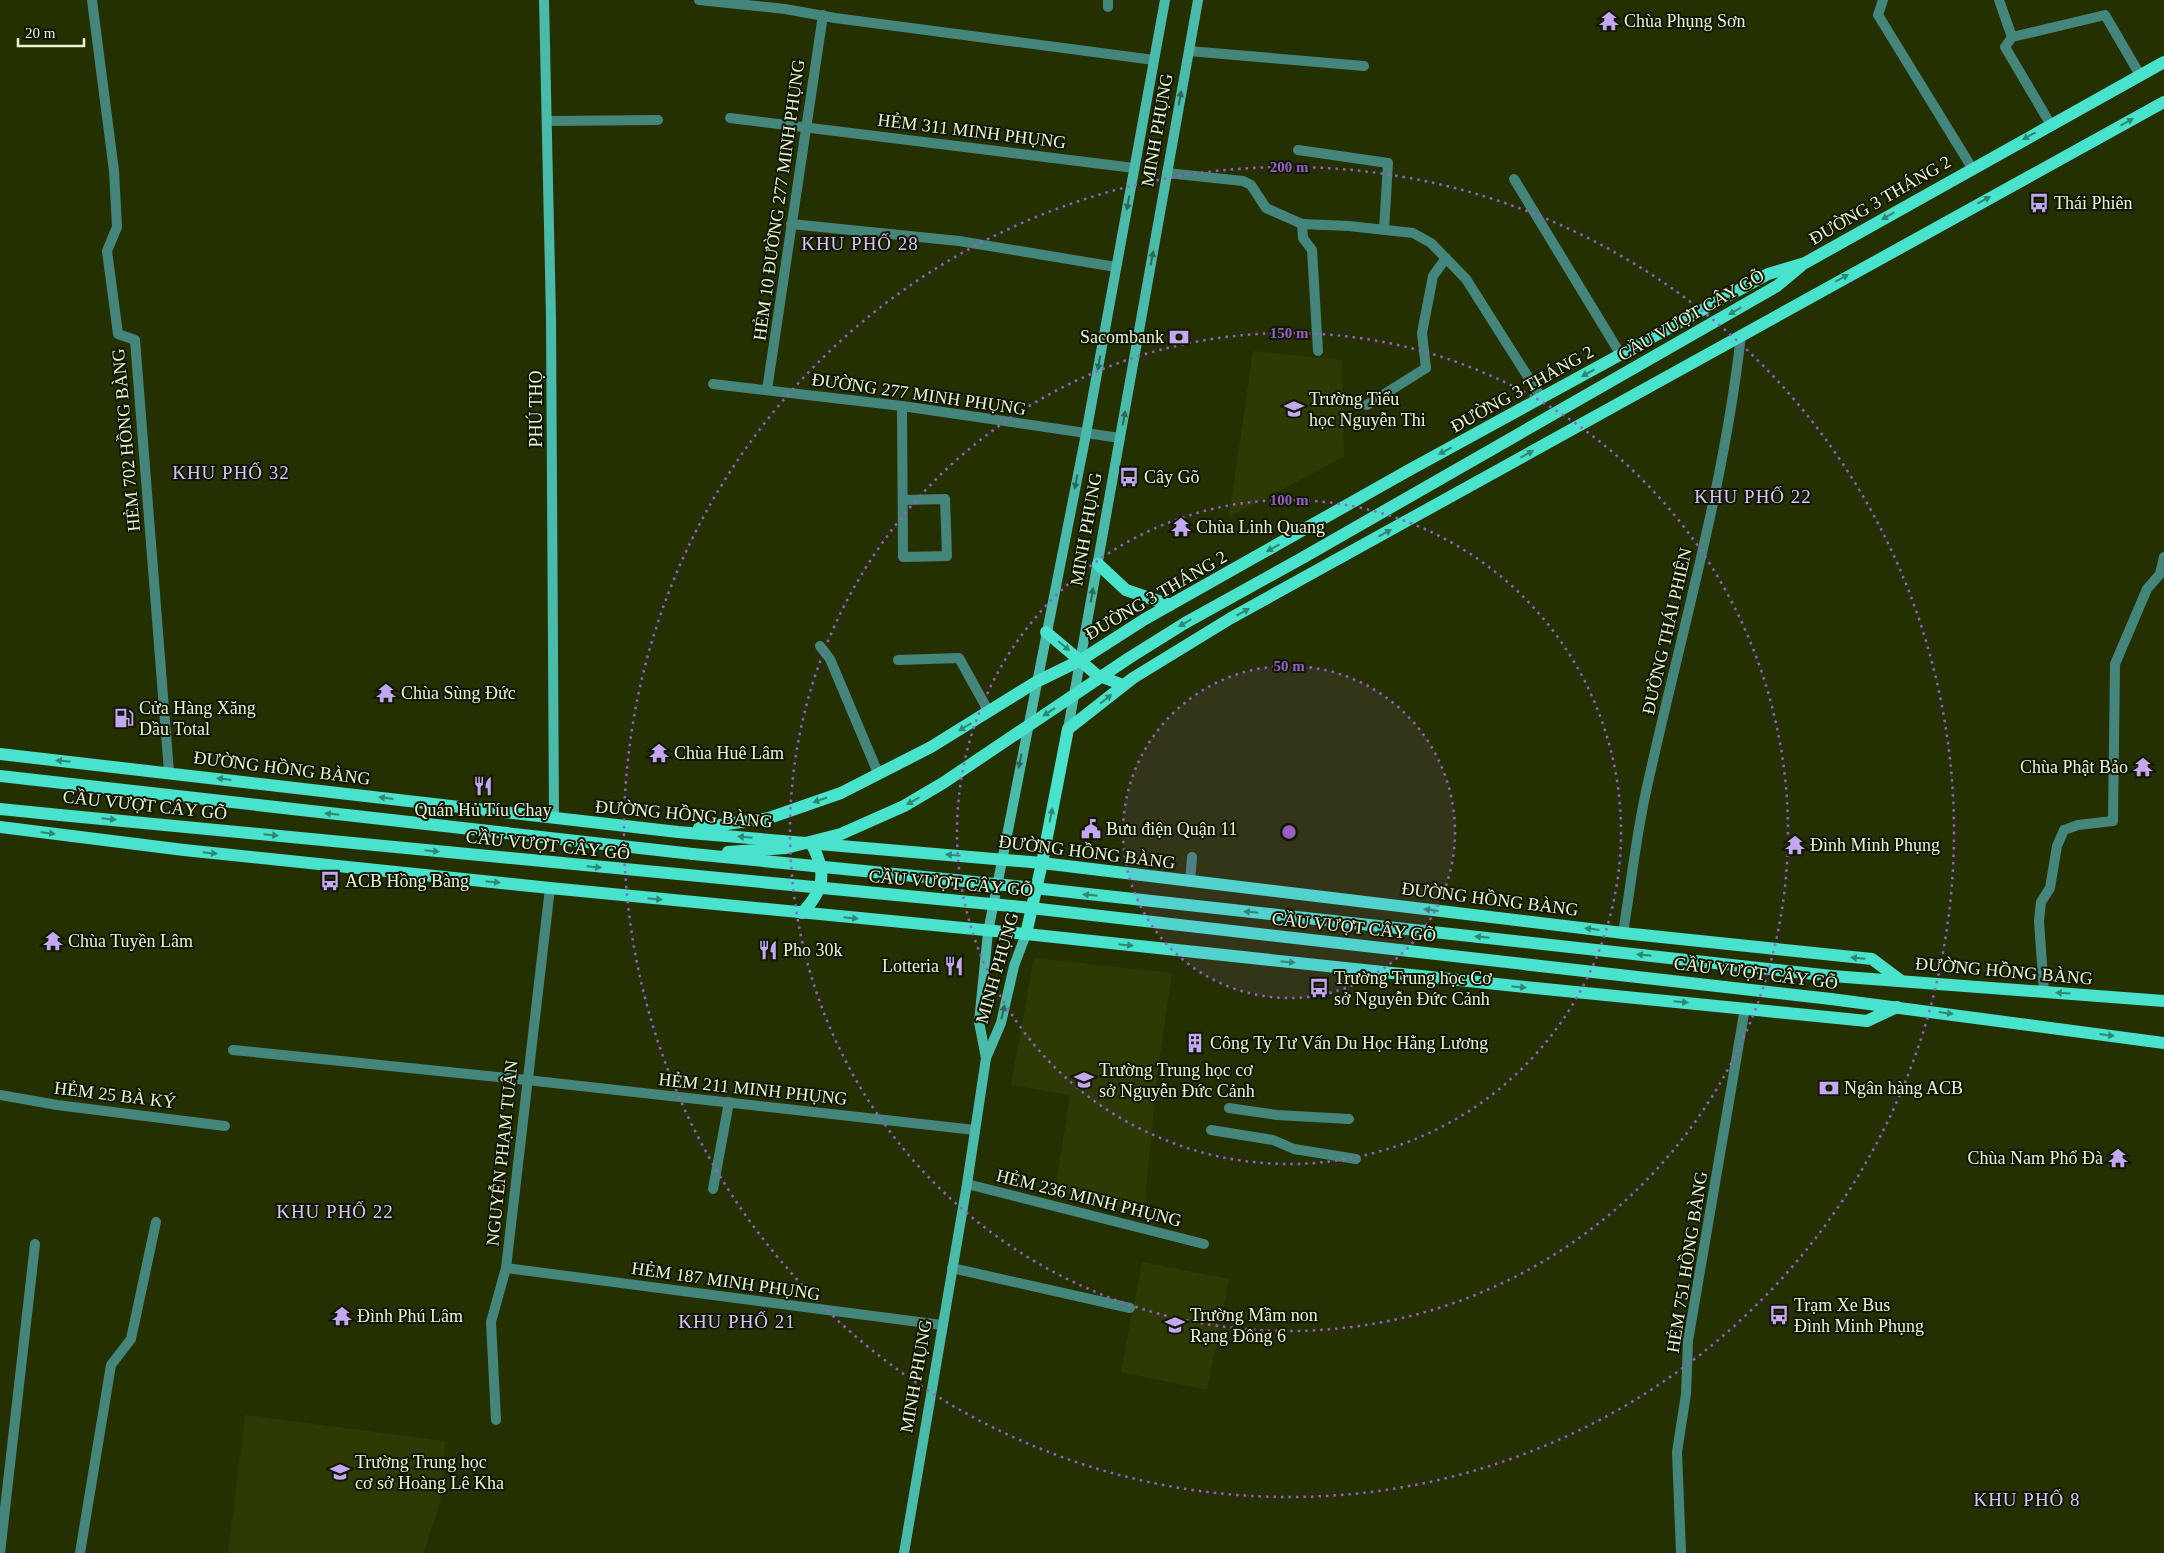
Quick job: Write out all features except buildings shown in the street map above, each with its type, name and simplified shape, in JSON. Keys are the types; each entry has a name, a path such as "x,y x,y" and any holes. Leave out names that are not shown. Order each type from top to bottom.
{"main road":[{"name":"PHÚ THỌ","path":"544,0 548,121 554,818"},
{"name":"MINH PHỤNG","path":"986,1058 979,1022 988,932 1086,434 1165,0"},
{"name":"MINH PHỤNG","path":"904,1553 967,1184 986,1058 1001,1024 1014,966 1026,934 1042,863 1081,660 1198,0"},
{"name":"ĐƯỜNG 3 THÁNG 2","path":"678,832 769,818 841,793 931,747 1036,682 1081,660 1170,606 1621,355 1768,274 1805,263 2050,124 2164,62"},
{"path":"1068,729 1123,685 1231,618 2164,102"},
{"name":"CẦU VƯỢT CÂY GÕ","path":"693,854 786,848 841,834 904,806 943,783 1128,658 1185,623 1777,286 1805,263"},
{"path":"1098,564 1126,590 1170,606"},
{"path":"1046,632 1097,674 1123,685"},
{"name":"ĐƯỜNG HỒNG BÀNG","path":"0,754 678,832 1042,863 1623,933 1872,959 1900,980 2164,1001"},
{"name":"CẦU VƯỢT CÂY GÕ","path":"0,776 693,854 1035,888 1832,976 1900,980"},
{"name":"CẦU VƯỢT CÂY GÕ","path":"0,809 1022,907 1898,1007"},
{"path":"0,827 184,850 988,932 1026,934 1525,988 1867,1020 1898,1007 2164,1043"},
{"path":"802,913 812,903 821,885 822,873 818,856 811,843"}],"street":[{"name":"HẺM 702 HỒNG BÀNG","path":"92,0 114,171 118,228 107,251 118,334 135,340 169,772"},
{"path":"699,0 785,9 1154,60"},
{"path":"1883,0 1878,15 1972,168"},
{"path":"1999,0 2012,37"},
{"name":"HẺM 10 ĐƯỜNG 277 MINH PHỤNG","path":"767,390 823,15"},
{"path":"2050,124 2005,47 2012,37 2105,15 2140,75"},
{"path":"1188,51 1364,66"},
{"name":"HẺM 311 MINH PHỤNG","path":"730,118 1134,168"},
{"path":"548,121 658,120"},
{"path":"1298,150 1388,163 1384,230"},
{"path":"1167,173 1243,181 1251,185 1266,208 1302,224 1413,233 1431,242 1466,279 1542,399"},
{"path":"1514,179 1621,355"},
{"path":"791,224 960,242 1116,267"},
{"path":"1302,224 1303,238 1312,250 1318,351"},
{"path":"1367,405 1426,368 1422,333 1433,276 1446,258"},
{"name":"ĐƯỜNG THÁI PHIÊN","path":"1623,933 1646,789 1683,637 1734,402 1741,335"},
{"name":"ĐƯỜNG 277 MINH PHỤNG","path":"713,384 902,406 1120,438"},
{"path":"902,406 903,500 904,557 947,556 945,499 903,500"},
{"path":"2044,992 2038,921 2041,902 2050,888 2057,846 2064,830 2078,825 2113,821 2115,664 2147,588 2162,578 2164,557"},
{"path":"820,646 830,659 878,774"},
{"path":"898,660 959,658 989,712"},
{"path":"1190,882 1192,857"},
{"name":"NGUYỄN PHẠM TUÂN","path":"496,1420 491,1322 506,1268 550,888"},
{"name":"HẺM 751 HỒNG BÀNG","path":"1681,1553 1678,1452 1686,1394 1688,1341 1745,1008"},
{"name":"HẺM 211 MINH PHỤNG","path":"233,1050 527,1080 975,1130"},
{"name":"HẺM 25 BÀ KÝ","path":"0,1095 57,1105 225,1126"},
{"path":"713,1189 729,1102"},
{"path":"1228,1108 1277,1115 1349,1119"},
{"path":"1211,1130 1273,1140 1294,1149 1356,1159"},
{"name":"HẺM 236 MINH PHỤNG","path":"967,1184 1204,1244"},
{"path":"80,1553 111,1365 131,1339 156,1222"},
{"path":"0,1553 35,1244"},
{"name":"HẺM 187 MINH PHỤNG","path":"506,1268 942,1325"},
{"path":"952,1268 1130,1308"}],"shaded area":[{"name":"Trường Tiểu học Nguyễn Thi","path":"1253,351 1342,360 1344,457 1229,517"},
{"name":"Trường Trung học cơ sở Nguyễn Đức Cảnh","path":"1034,958 1172,973 1157,1075 1144,1212 1055,1191 1070,1095 1011,1085"},
{"name":"Trường Mầm non Rạng Đông 6","path":"1142,1262 1229,1279 1207,1390 1121,1372"},
{"name":"Trường Trung học cơ sở Hoàng Lê Kha","path":"245,1415 445,1441 440,1503 423,1553 228,1553"}],"place":[{"name":"Chùa Phụng Sơn","path":"1609,21"},
{"name":"Thái Phiên","path":"2039,203"},
{"name":"Sacombank","path":"1179,337"},
{"name":"Trường Tiểu học Nguyễn Thi","path":"1294,409"},
{"name":"Cây Gõ","path":"1129,477"},
{"name":"Chùa Linh Quang","path":"1181,527"},
{"name":"Chùa Sùng Đức","path":"386,693"},
{"name":"Cửa Hàng Xăng Dầu Total","path":"124,718"},
{"name":"Chùa Huê Lâm","path":"659,753"},
{"name":"Chùa Phật Bảo","path":"2143,767"},
{"name":"Quán Hủ Tíu Chay","path":"483,786"},
{"name":"Bưu điện Quận 11","path":"1091,829"},
{"name":"Đình Minh Phụng","path":"1795,845"},
{"name":"ACB Hồng Bàng","path":"330,881"},
{"name":"Chùa Tuyền Lâm","path":"53,941"},
{"name":"Pho 30k","path":"768,950"},
{"name":"Lotteria","path":"954,966"},
{"name":"Trường Trung học Cơ sở Nguyễn Đức Cảnh","path":"1319,988"},
{"name":"Công Ty Tư Vấn Du Học Hằng Lương","path":"1195,1043"},
{"name":"Trường Trung học cơ sở Nguyễn Đức Cảnh","path":"1084,1080"},
{"name":"Ngân hàng ACB","path":"1829,1088"},
{"name":"Chùa Nam Phổ Đà","path":"2118,1158"},
{"name":"Trạm Xe Bus Đình Minh Phụng","path":"1779,1315"},
{"name":"Đình Phú Lâm","path":"342,1316"},
{"name":"Trường Mầm non Rạng Đông 6","path":"1175,1325"},
{"name":"Trường Trung học cơ sở Hoàng Lê Kha","path":"340,1472"}],"district":[{"name":"KHU PHỐ 28","path":"860,243"},
{"name":"KHU PHỐ 32","path":"231,472"},
{"name":"KHU PHỐ 22","path":"1753,496"},
{"name":"KHU PHỐ 22","path":"335,1211"},
{"name":"KHU PHỐ 21","path":"737,1321"},
{"name":"KHU PHỐ 8","path":"2027,1499"}]}
